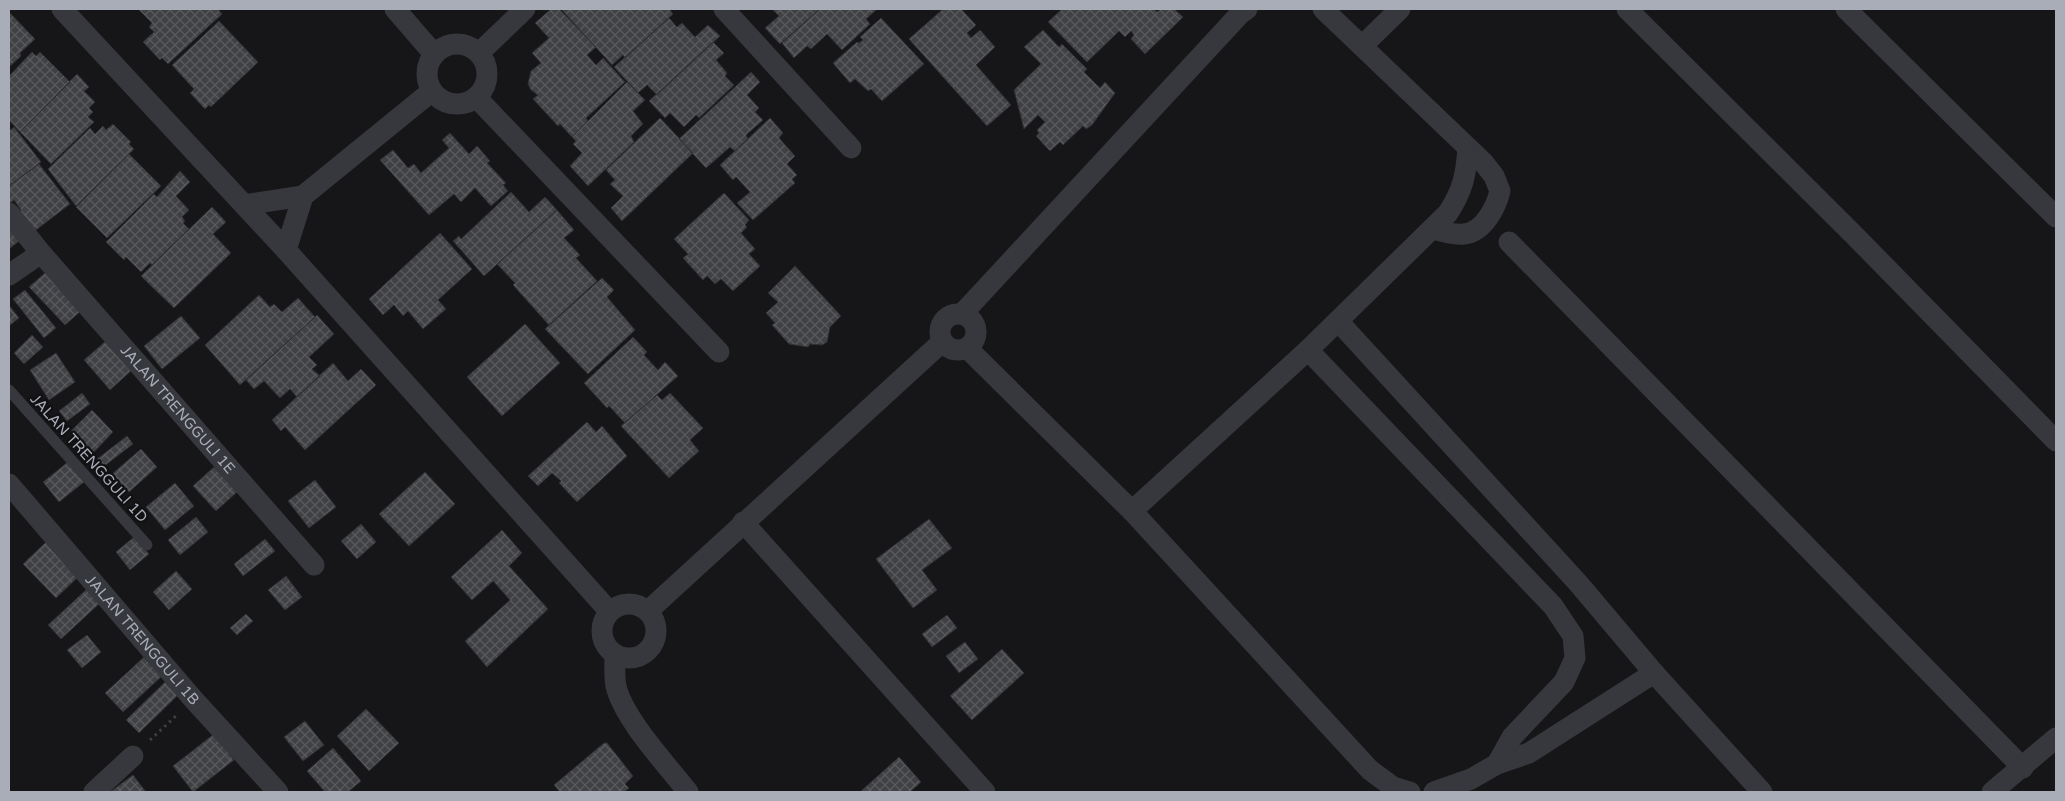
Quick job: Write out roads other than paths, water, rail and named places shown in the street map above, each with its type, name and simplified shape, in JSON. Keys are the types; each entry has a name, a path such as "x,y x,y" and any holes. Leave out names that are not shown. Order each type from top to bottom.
{"street":[{"path":"62,9 286,250 609,611"},
{"path":"395,9 434,54"},
{"path":"479,53 525,9"},
{"path":"724,9 851,148"},
{"path":"962,314 1240,14 1247,9"},
{"path":"1323,9 1483,162 1494,176 1500,190 1496,205 1489,217 1478,228 1466,234 1433,229"},
{"path":"1362,46 1400,9"},
{"path":"1627,9 1853,234 2056,441"},
{"path":"1846,9 2056,217"},
{"path":"451,44 471,47 479,53 487,70 482,90 476,97 467,102 448,103 432,91 427,82 426,72 434,54 442,47 451,44"},
{"path":"244,205 303,196 432,91"},
{"path":"476,97 719,352"},
{"path":"1132,511 1308,350 1448,214 1460,195 1466,176 1468,148"},
{"path":"286,250 303,196"},
{"name":"JALAN TRENGGULI 1E","path":"9,213 41,253 314,565"},
{"path":"1510,242 2023,768"},
{"path":"9,275 41,253"},
{"path":"962,314 970,318 975,325 976,334 973,342 967,348 953,350 942,342 939,336 943,321 948,316 962,314"},
{"path":"1338,321 1578,583 1654,673 1762,792"},
{"path":"648,611 743,522 942,342"},
{"path":"967,348 1132,511 1370,770 1393,787 1410,792"},
{"path":"1308,350 1553,606 1573,636 1575,658 1564,682 1512,737 1497,764"},
{"name":"JALAN TRENGGULI 1B","path":"9,484 194,700 278,792"},
{"path":"743,522 984,792"},
{"path":"1553,606 1578,583"},
{"path":"628,604 639,605 648,611 654,620 656,631 654,642 647,651 637,657 626,658 615,654 606,646 601,634 603,622 609,611 618,605 628,604"},
{"path":"615,654 616,685 620,699 636,724 688,792"},
{"path":"1434,792 1471,779 1497,764 1529,753 1654,673"},
{"path":"1535,712 1553,739"},
{"path":"1992,792 2023,768 2056,738"},
{"path":"94,792 133,756"}],"lane":[{"name":"JALAN TRENGGULI 1D","path":"9,390 147,545"}]}
